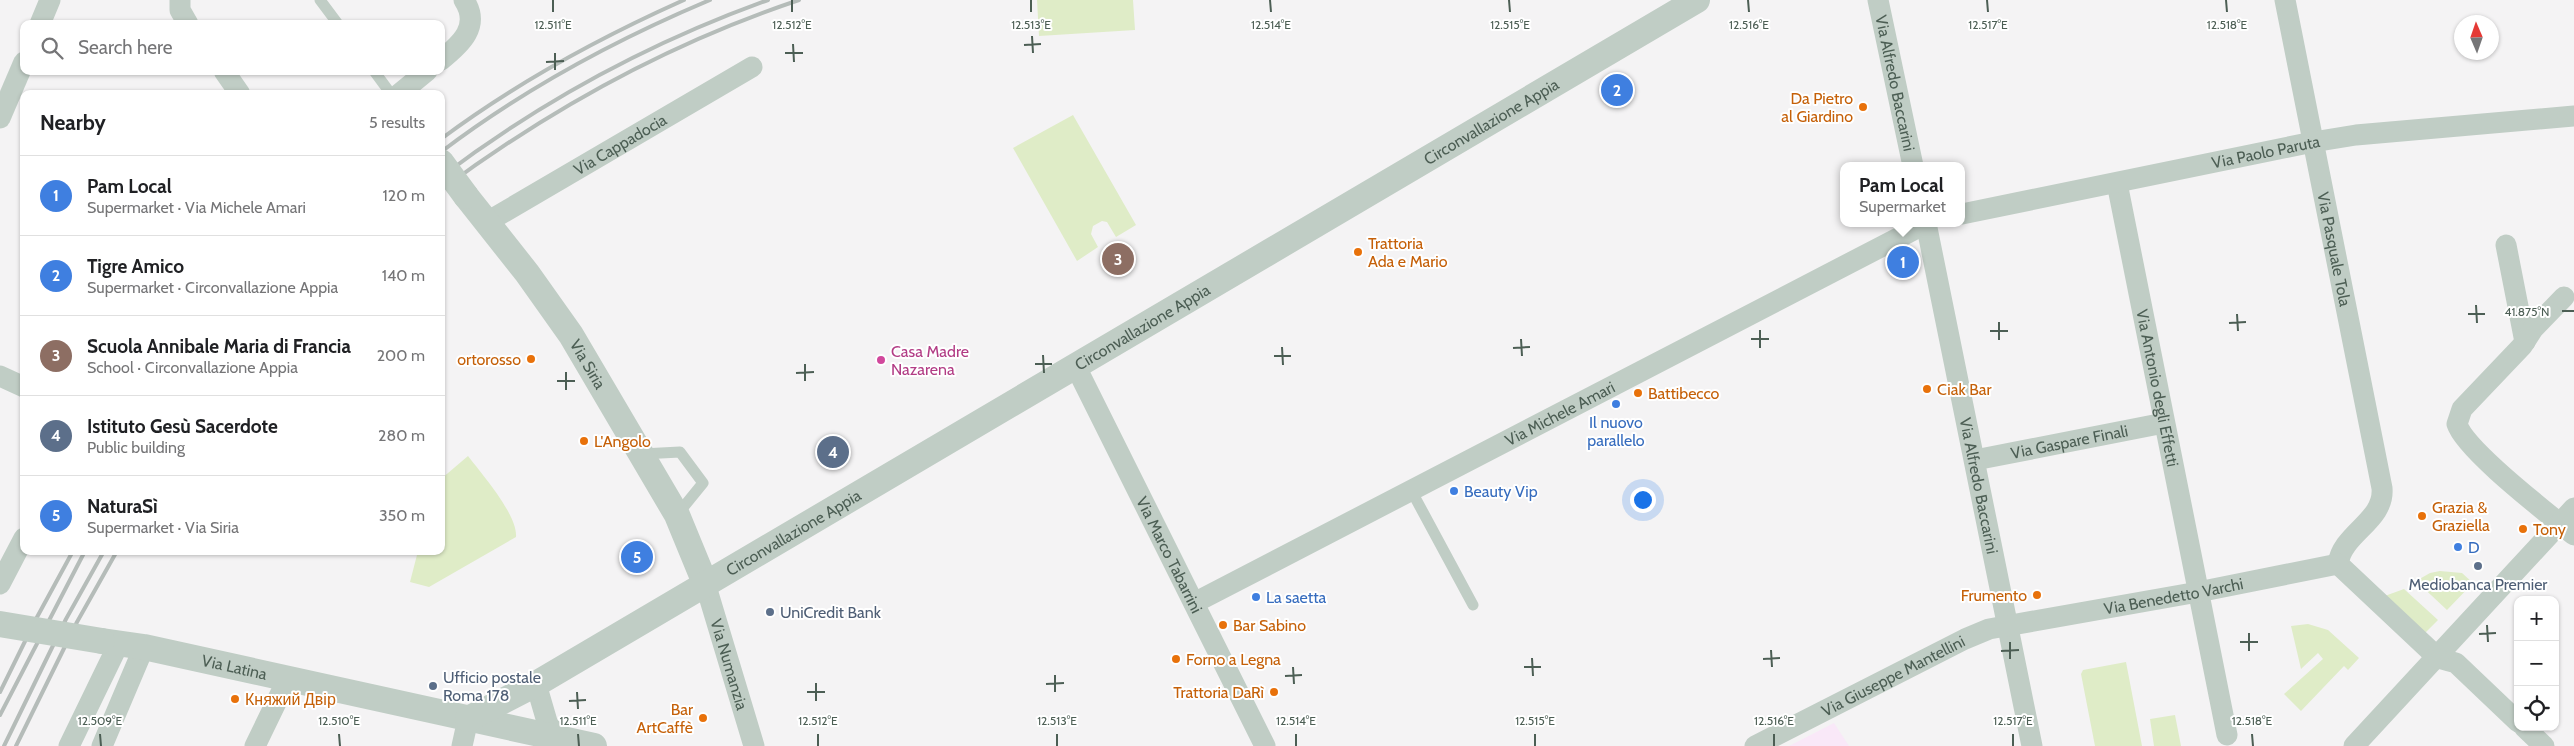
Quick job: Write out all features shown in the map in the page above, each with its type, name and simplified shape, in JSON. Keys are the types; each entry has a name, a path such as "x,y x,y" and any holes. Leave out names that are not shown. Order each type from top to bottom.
{"street":[{"path":"42,20 50,0"},
{"path":"445,57 459,46 468,33 470,13 464,0"},
{"name":"Circonvallazione Appia","path":"468,719 536,684 1696,0"},
{"name":"Via Alfredo Baccarini","path":"1878,0 1912,162"},
{"name":"Via Pasquale Tola","path":"2285,0 2382,497 2376,511 2342,549 2338,564"},
{"name":"Via Cappadocia","path":"487,222 752,67"},
{"path":"0,118 20,71"},
{"path":"227,75 237,90"},
{"path":"404,90 422,75"},
{"name":"Via Paolo Paruta","path":"1965,213 2313,142 2356,135 2574,116"},
{"name":"Via Siria","path":"445,167 561,319 678,514 705,583"},
{"name":"Via Antonio degli Effetti","path":"2117,183 2227,735"},
{"name":"Via Michele Amari","path":"1194,603 1919,227"},
{"name":"Via Alfredo Baccarini","path":"1928,227 2032,746"},
{"path":"2506,245 2529,335"},
{"path":"2354,746 2438,658 2460,630 2569,522 2485,459 2465,440 2457,424 2462,409 2564,297"},
{"name":"Via Marco Tabarrini","path":"1075,365 1266,746"},
{"path":"0,376 20,385"},
{"name":"Via Gaspare Finali","path":"1975,460 2164,423"},
{"path":"0,584 20,546"},
{"path":"2338,564 2438,658 2456,663 2514,718"},
{"name":"Via Benedetto Varchi","path":"2008,626 2198,592 2338,564"},
{"name":"Via Numanzia","path":"705,583 754,746"},
{"name":"Via Latina","path":"0,624 122,644 288,678 562,739"},
{"name":"Via Giuseppe Mantellini","path":"1755,746 1965,639 1989,629 2008,626"},
{"path":"77,743 122,644"},
{"path":"102,746 122,644"},
{"path":"255,746 288,678"},
{"path":"536,684 548,725 562,739 594,746"},
{"path":"462,746 468,719"},
{"path":"2528,731 2544,746"}],"lane":[{"path":"320,0 335,20"},
{"path":"377,75 388,90"},
{"path":"642,454 680,452 703,483 678,514"},
{"path":"1411,490 1473,606"}],"shaded area":[{"path":"1834,723 1849,746 1789,746"}],"green space":[{"path":"1037,0 1133,0 1135,30 1039,36"},
{"path":"1073,115 1136,225 1116,237 1107,222 1102,221 1093,226 1091,234 1098,247 1077,261 1013,148"},
{"path":"468,456 505,506 515,528 516,537 429,587 410,582 417,555 445,555 445,476"},
{"path":"2440,571 2462,573 2473,583 2447,610 2416,581 2430,573"},
{"path":"2404,589 2438,620 2423,635 2382,597"},
{"path":"2308,624 2328,630 2359,658 2348,670 2344,666 2301,711 2284,694 2323,659 2318,653 2301,669 2291,626"},
{"path":"2126,662 2142,746 2095,746 2081,674 2083,670"},
{"path":"2175,715 2181,746 2154,746 2150,719"}],"railway":[{"path":"445,136 528,80 621,30 684,0"},
{"path":"445,149 505,107 571,67 675,15 710,0"},
{"path":"445,174 517,124 598,76 681,35 768,0"},
{"path":"445,187 525,132 612,81 704,36 799,0"},
{"path":"0,692 36,619 71,555"},
{"path":"0,715 83,555"},
{"path":"4,746 66,619 102,555"},
{"path":"16,746 77,622 115,555"}],"place":[{"name":"Tigre Amico","path":"1617,90"},
{"name":"Da Pietro al Giardino","path":"1863,107"},
{"name":"Trattoria Ada e Mario","path":"1358,252"},
{"name":"Scuola Annibale Maria di Francia","path":"1118,259"},
{"name":"Pam Local","path":"1903,262"},
{"name":"ortorosso","path":"531,359"},
{"name":"Casa Madre Nazarena","path":"881,360"},
{"name":"Ciak Bar","path":"1927,389"},
{"name":"Battibecco","path":"1638,393"},
{"name":"Il nuovo parallelo","path":"1616,404"},
{"name":"L'Angolo","path":"584,441"},
{"name":"Istituto Gesù Sacerdote","path":"833,452"},
{"name":"Beauty Vip","path":"1454,491"},
{"name":"Grazia & Graziella","path":"2422,516"},
{"name":"Tony","path":"2523,529"},
{"name":"D","path":"2458,547"},
{"name":"NaturaSì","path":"637,557"},
{"name":"Mediobanca Premier","path":"2478,566"},
{"name":"Frumento","path":"2037,595"},
{"name":"La saetta","path":"1256,597"},
{"name":"UniCredit Bank","path":"770,612"},
{"name":"Bar Sabino","path":"1223,625"},
{"name":"Forno a Legna","path":"1176,659"},
{"name":"Ufficio postale Roma 178","path":"433,686"},
{"name":"Trattoria DaRì","path":"1274,692"},
{"name":"Княжий Двір","path":"235,699"},
{"name":"Bar ArtCaffè","path":"703,718"}]}
